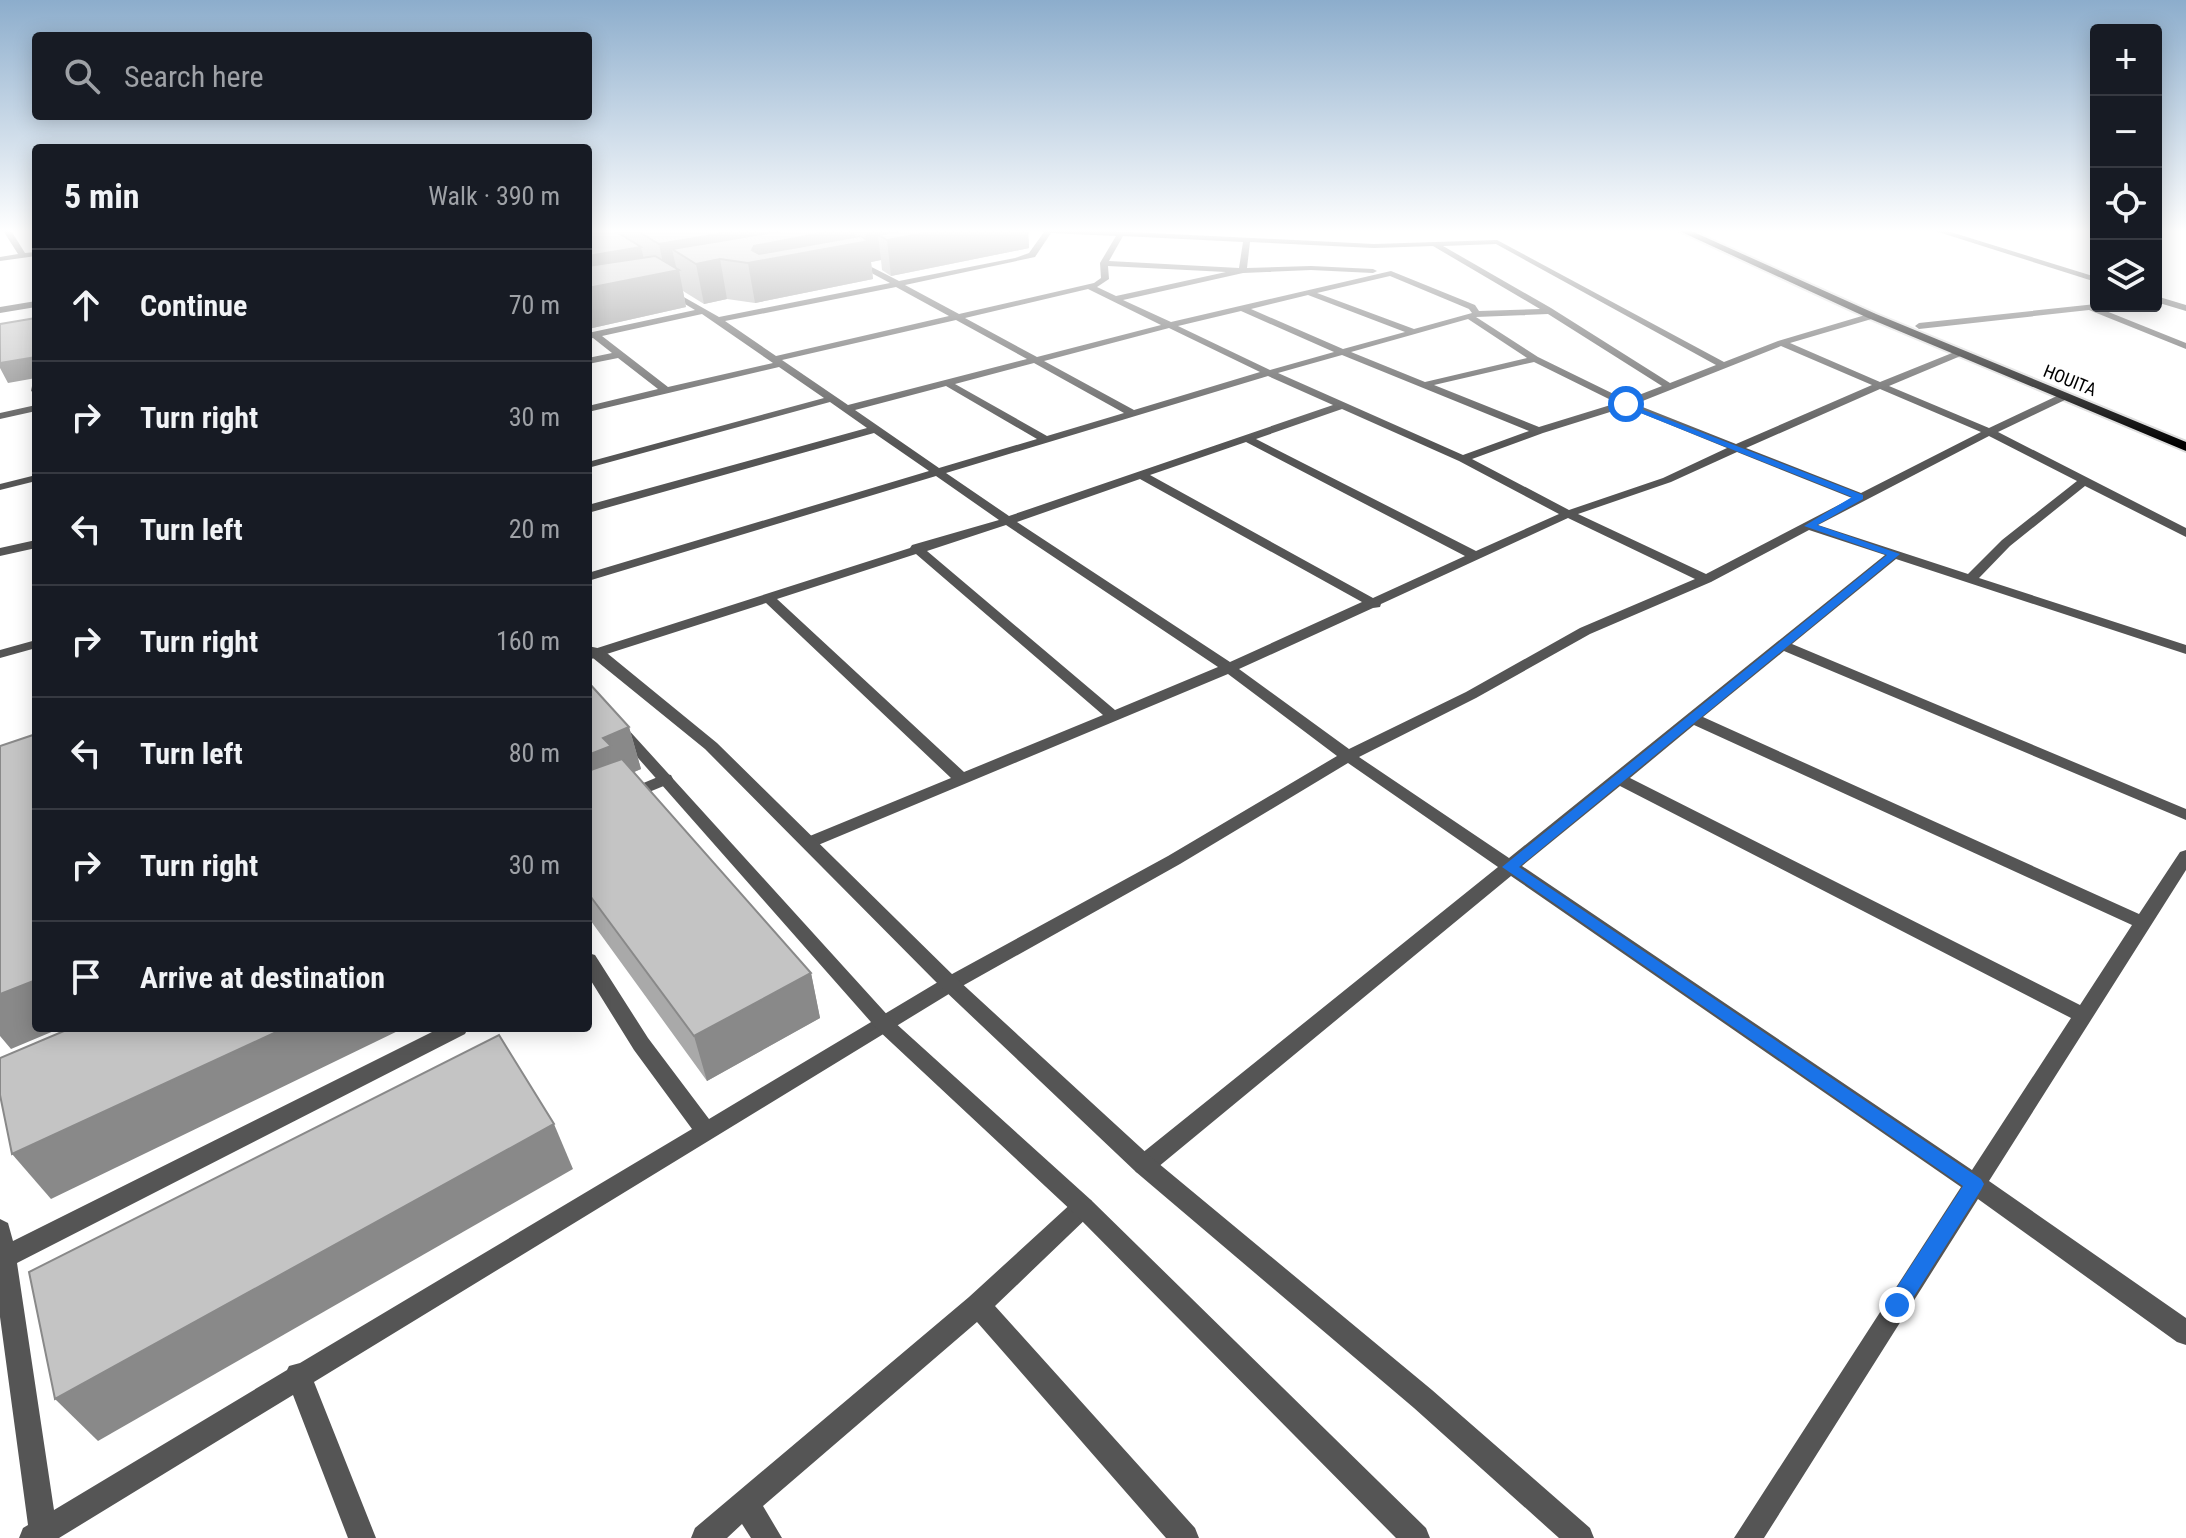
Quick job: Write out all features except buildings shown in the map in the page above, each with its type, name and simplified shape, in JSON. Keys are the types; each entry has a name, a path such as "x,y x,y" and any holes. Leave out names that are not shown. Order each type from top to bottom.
{"main road":[{"path":"1838,301 1952,347"},
{"path":"1861,301 1919,326 1952,347"},
{"name":"HOUITA","path":"1952,347 2186,447"},
{"name":"HOUITA","path":"1952,347 2186,437"}],"street":[{"path":"689,301 1069,563 1229,668 1348,756 1975,1184 2186,1333"},
{"path":"592,335 798,301"},
{"path":"925,301 1132,413"},
{"path":"592,408 1031,301"},
{"path":"1119,301 1269,373 1463,459 1568,514 1706,579"},
{"path":"846,409 1271,301"},
{"path":"1330,301 1414,332"},
{"path":"1457,301 1472,307 1474,316 1535,359 1626,404 1860,497"},
{"path":"1532,301 1670,387"},
{"path":"1607,301 1723,365"},
{"path":"0,310 32,305"},
{"path":"1242,308 1539,431"},
{"path":"1919,326 2089,308 2186,346"},
{"path":"592,576 1342,352 1474,316 1548,310"},
{"path":"1463,459 1626,404 1781,343 1872,316"},
{"path":"592,336 665,390"},
{"path":"1781,343 1991,433 2186,533"},
{"path":"811,842 1229,668 1568,514 1667,480 1882,384 1952,347"},
{"path":"592,360 617,355"},
{"path":"1423,385 1535,359"},
{"path":"949,384 1045,439"},
{"path":"0,1230 38,1535 298,1375 950,984 1174,860 1348,756 1471,695 1585,631 1706,579 1860,497 2063,397"},
{"path":"592,464 831,399"},
{"path":"592,653 1010,520 1344,405"},
{"path":"0,416 32,409"},
{"path":"592,508 875,429"},
{"path":"1246,438 1477,557"},
{"path":"1141,475 1375,604"},
{"path":"0,487 32,479"},
{"path":"1970,579 2006,543 2083,482"},
{"path":"1809,526 2186,650"},
{"path":"0,552 32,545"},
{"path":"916,548 1112,715"},
{"path":"1144,1165 1894,554"},
{"path":"768,598 962,779"},
{"path":"0,654 32,645"},
{"path":"1781,645 2186,815"},
{"path":"592,654 711,746 811,842 950,984 1144,1165 1423,1399 1580,1538"},
{"path":"607,715 885,1025 1083,1207 1416,1538"},
{"path":"1692,718 2143,923"},
{"path":"592,810 665,779"},
{"path":"1620,779 2084,1016"},
{"path":"1748,1538 2186,856"},
{"path":"592,967 641,1044 706,1131"},
{"path":"3,1259 450,1032"},
{"path":"705,1538 978,1305 1083,1207"},
{"path":"978,1305 1185,1538"},
{"path":"298,1375 362,1538"},
{"path":"746,1505 768,1538"}],"route":[{"path":"1626,404 1860,497 1809,526 1894,554 1509,867 1975,1184 1897,1305"}]}
